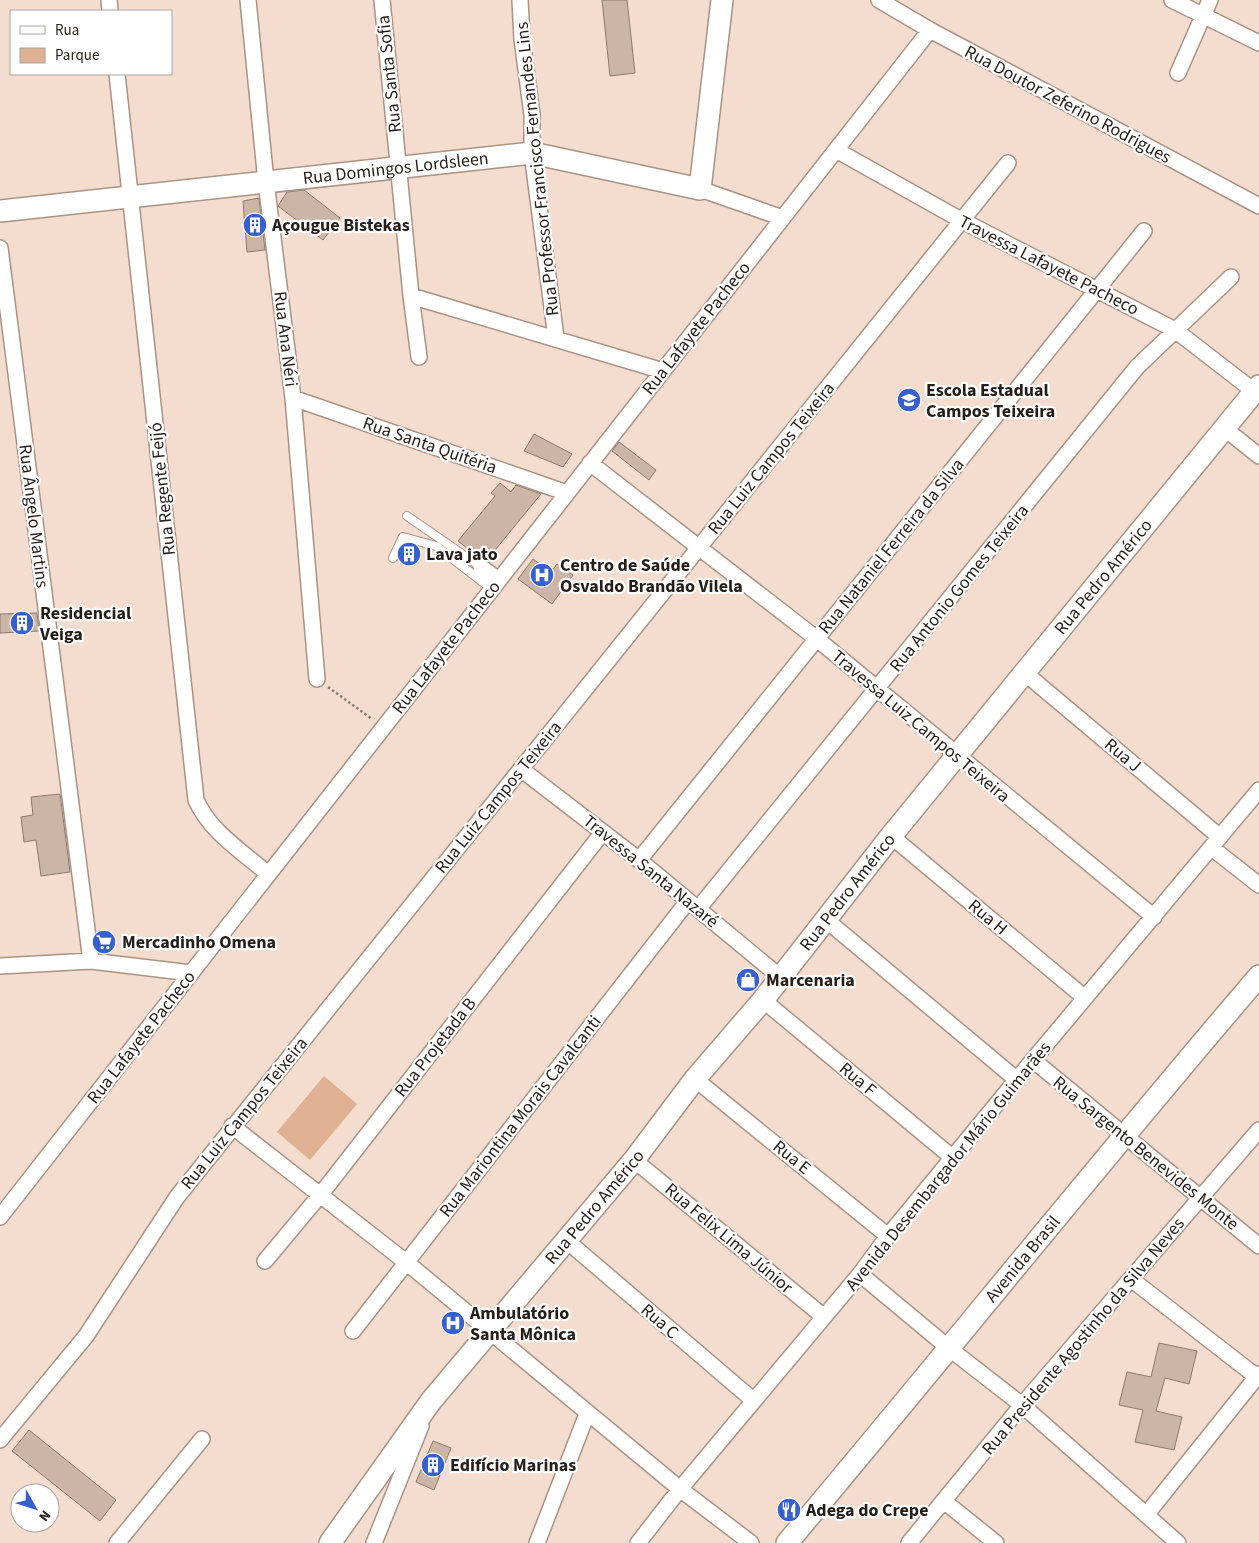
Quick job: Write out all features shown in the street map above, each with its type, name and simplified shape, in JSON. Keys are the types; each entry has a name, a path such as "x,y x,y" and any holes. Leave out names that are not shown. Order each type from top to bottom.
{"street":[{"name":"Rua Ana Néri","path":"248,0 266,182 293,398 317,678"},
{"name":"Rua Santa Sofia","path":"382,0 411,296 420,357"},
{"name":"Rua Professor Francisco Fernandes Lins","path":"520,0 522,39 532,115 532,154 556,338"},
{"path":"700,189 722,0"},
{"name":"Rua Doutor Zeferino Rodrigues","path":"879,0 930,30 1259,206"},
{"path":"1172,0 1259,43"},
{"path":"1178,73 1210,0"},
{"name":"Rua Lafayete Pacheco","path":"0,1217 930,30"},
{"name":"Rua Regente Feijó","path":"117,75 196,800 203,815 211,825 268,874"},
{"name":"Travessa Lafayete Pacheco","path":"836,150 962,220 1175,330 1257,389"},
{"name":"Rua Domingos Lordsleen","path":"0,211 532,154 700,189 783,218"},
{"name":"Rua Luiz Campos Teixeira","path":"0,1440 86,1336 177,1197 232,1126 1008,163"},
{"name":"Rua Nataniel Ferreira da Silva","path":"639,860 1144,231"},
{"name":"Rua Ângelo Martins","path":"0,248 91,961"},
{"name":"Rua Antonio Gomes Teixeira","path":"693,905 877,688 1137,368 1231,277"},
{"path":"411,296 663,371"},
{"name":"Rua Pedro Américo","path":"330,1543 431,1401 488,1330 567,1241 634,1160 695,1079 763,1000 779,976 891,836 1026,674 1257,389"},
{"name":"Rua Santa Quitéria","path":"293,398 568,493"},
{"path":"1224,428 1259,456"},
{"name":"Travessa Luiz Campos Teixeira","path":"590,463 817,639 957,757 1154,917"},
{"path":"482,567 495,585"},
{"name":"Rua J","path":"1026,674 1216,843 1259,885"},
{"name":"Travessa Santa Nazaré","path":"521,769 639,860 779,976"},
{"name":"Avenida Desembargador Mário Guimarães","path":"638,1543 680,1489 860,1274 888,1236 1033,1060 1259,790"},
{"name":"Rua Projetada B","path":"266,1261 321,1194 603,832"},
{"name":"Rua H","path":"891,836 1086,998"},
{"name":"Rua Mariontina Morais Cavalcanti","path":"353,1331 406,1262 693,905"},
{"path":"825,919 1017,1080"},
{"path":"0,966 91,961 191,973"},
{"name":"Avenida Brasil","path":"787,1543 950,1349 1124,1135 1259,976"},
{"name":"Rua F","path":"763,1000 953,1158"},
{"name":"Rua Sargento Benevides Monte","path":"1033,1060 1259,1246"},
{"name":"Rua E","path":"695,1079 888,1236"},
{"path":"232,1126 406,1262 587,1414 751,1543"},
{"name":"Rua Presidente Agostinho da Silva Neves","path":"909,1543 945,1502 1022,1405 1259,1130"},
{"name":"Rua Felix Lima Júnior","path":"634,1160 824,1317"},
{"name":"Rua C","path":"567,1241 753,1400"},
{"path":"860,1274 950,1349 1022,1405 1178,1543"},
{"path":"1131,1279 1258,1376 1146,1515"},
{"path":"374,1543 431,1401"},
{"path":"537,1543 587,1414"},
{"path":"117,1543 202,1439"},
{"path":"945,1502 996,1543"}],"lane":[{"path":"407,516 482,567"},
{"path":"393,558 403,537 436,546 495,585"}],"path":[{"path":"317,678 383,728"}],"green space":[{"path":"324,1076 357,1104 310,1160 277,1132"}],"building":[{"path":"602,0 627,0 635,73 610,76"},
{"path":"304,190 340,218 323,240 278,206 287,192"},
{"name":"Açougue Bistekas","path":"259,198 265,250 247,252 243,201"},
{"path":"534,434 572,454 563,467 524,451"},
{"path":"619,442 656,470 649,480 612,451"},
{"path":"500,483 511,492 516,485 541,494 487,560 479,558 458,541 495,496 491,493"},
{"path":"533,559 551,572 557,564 573,575 552,604 518,579"},
{"name":"Residencial Veiga","path":"37,613 39,631 0,633 0,614"},
{"path":"60,794 70,872 41,876 36,840 24,842 21,817 33,815 31,797"},
{"path":"1159,1343 1197,1351 1189,1384 1165,1378 1156,1411 1182,1417 1174,1450 1135,1442 1143,1410 1119,1405 1127,1372 1151,1377"},
{"path":"29,1430 116,1500 100,1521 60,1489 60,1483 52,1483 12,1451"},
{"name":"Edifício Marinas","path":"433,1441 451,1448 434,1490 416,1482"}],"place":[{"name":"Açougue Bistekas","path":"255,225"},
{"name":"Escola Estadual Campos Teixeira","path":"909,400"},
{"name":"Lava jato","path":"409,554"},
{"name":"Centro de Saúde Osvaldo Brandão Vilela","path":"542,575"},
{"name":"Residencial Veiga","path":"22,623"},
{"name":"Mercadinho Omena","path":"104,942"},
{"name":"Marcenaria","path":"748,980"},
{"name":"Ambulatório Santa Mônica","path":"453,1323"},
{"name":"Edifício Marinas","path":"433,1465"},
{"name":"Adega do Crepe","path":"789,1510"}]}
